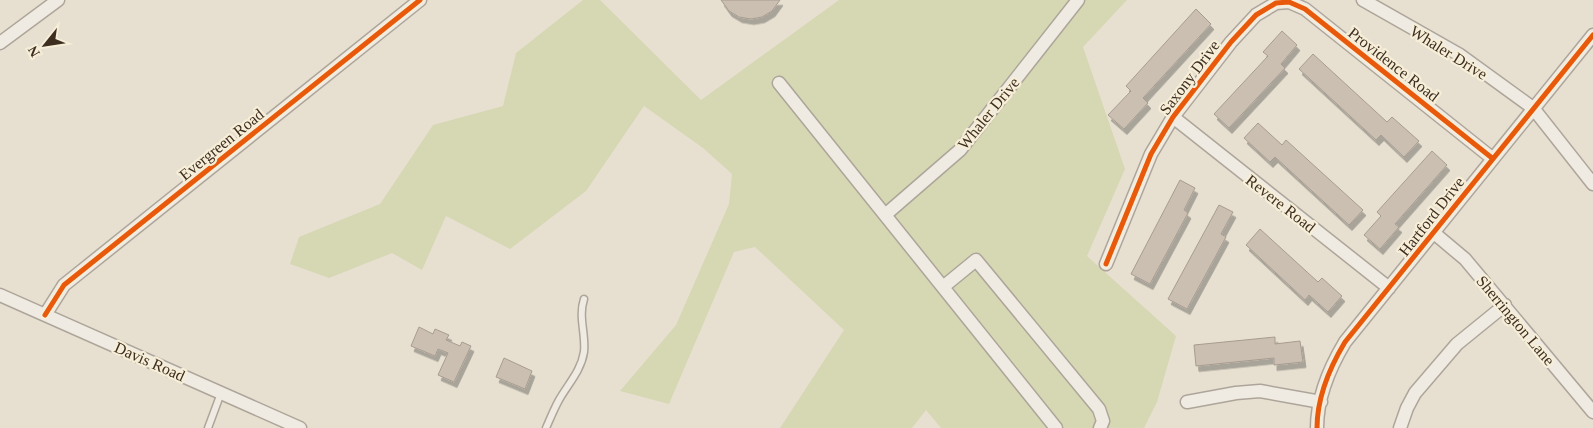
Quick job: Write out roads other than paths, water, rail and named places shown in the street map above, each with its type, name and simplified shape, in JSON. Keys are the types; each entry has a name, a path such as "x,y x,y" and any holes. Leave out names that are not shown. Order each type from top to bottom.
{"street":[{"path":"0,43 58,0"},
{"name":"Evergreen Road","path":"46,315 64,285 420,0"},
{"name":"Whaler Drive","path":"885,215 960,150 1078,0"},
{"name":"Whaler Drive","path":"1363,0 1460,55 1533,108 1593,184"},
{"name":"Providence Road","path":"1276,3 1288,2 1305,9 1492,158"},
{"name":"Saxony Drive","path":"1106,264 1151,154 1173,117 1231,42 1256,15 1276,3"},
{"name":"Hartford Drive","path":"1317,428 1324,388 1334,361 1342,348 1492,158 1593,35"},
{"path":"779,83 1056,428"},
{"name":"Revere Road","path":"1173,117 1389,288"},
{"name":"Sherrington Lane","path":"1434,233 1465,259 1593,412"},
{"path":"943,287 976,260 1099,409 1103,421 1100,428"},
{"name":"Davis Road","path":"0,295 300,428"},
{"path":"1400,428 1415,393 1457,344 1505,305"},
{"path":"1188,402 1236,393 1260,391 1321,402"}],"lane":[{"path":"546,428 559,400 580,367 584,352 581,319 581,307 584,299"},
{"path":"208,428 221,393"}]}
